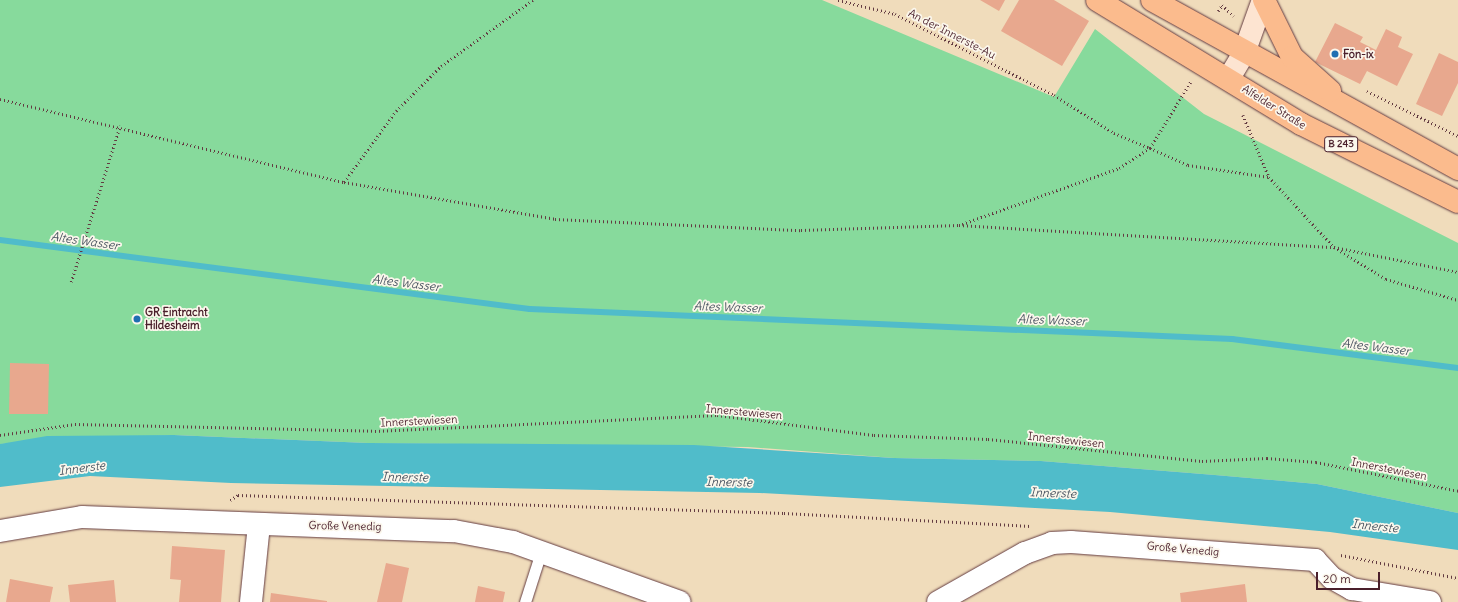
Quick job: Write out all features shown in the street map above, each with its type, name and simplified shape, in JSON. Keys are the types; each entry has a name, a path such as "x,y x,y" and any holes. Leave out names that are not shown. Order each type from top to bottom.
{"main road":[{"name":"Alfelder Straße","path":"1097,0 1229,78 1301,124 1458,202"},
{"path":"1152,0 1244,53 1458,169"},
{"path":"1229,78 1244,53 1264,0"},
{"path":"1264,0 1292,57 1353,112"}],"street":[{"name":"Große Venedig","path":"0,531 82,517 454,531 541,552 680,602"},
{"path":"251,602 259,524"},
{"name":"Große Venedig","path":"938,602 1025,553 1052,543 1071,542 1315,560 1332,578 1352,588 1430,602"}],"lane":[{"path":"525,602 541,552"}],"path":[{"path":"344,182 396,111 441,66 533,0"},
{"name":"An der Innerste-Au","path":"838,0 895,14 1054,95 1114,133 1188,165 1269,178"},
{"path":"959,225 1119,168 1150,148 1191,82"},
{"path":"1365,90 1458,136"},
{"path":"0,99 120,126 344,182 555,219 800,230 959,225 1334,247 1458,272"},
{"path":"1240,109 1269,178 1334,247 1386,279 1458,300"},
{"path":"71,282 120,126"},
{"name":"Innerstewiesen","path":"0,435 75,424 375,431 717,415 874,435 988,439 1202,461 1267,458 1316,462 1458,491"},
{"path":"226,503 238,495 784,513 1036,526"},
{"path":"1333,554 1458,578"}],"green space":[{"path":"0,0 822,0 1054,97 1095,29 1204,114 1458,243 1458,513 1317,484 1041,461 894,458 748,447 368,443 174,435 0,444"}],"water":[{"name":"Innerste","path":"174,435 368,443 694,445 894,458 1041,461 1317,484 1458,513 1458,550 1330,532 1110,512 760,493 231,483 90,476 0,487 0,444 47,436"}],"building":[{"path":"980,0 1005,0 999,11"},
{"path":"1019,0 1054,0 1089,21 1062,66 1001,31"},
{"path":"1335,23 1363,37 1360,42 1376,50 1386,29 1402,37 1398,47 1413,54 1397,86 1367,71 1360,84 1315,62"},
{"path":"1439,53 1458,62 1458,83 1442,116 1416,104"},
{"path":"10,363 49,364 48,414 9,414"},
{"path":"172,546 225,550 221,602 179,602 181,580 170,579"},
{"path":"386,563 409,568 402,602 377,602"},
{"path":"10,579 53,587 50,602 6,602"},
{"path":"114,580 116,602 70,602 68,585"},
{"path":"1245,584 1247,602 1181,602 1180,593"},
{"path":"478,586 505,592 503,602 475,602"},
{"path":"271,593 327,601 327,602 270,602"}],"waterway":[{"name":"Altes Wasser","path":"0,240 530,309 1232,339 1458,368"}],"place":[{"name":"Fön-ix","path":"1335,54"},
{"name":"GR Eintracht Hildesheim","path":"137,319"}]}
